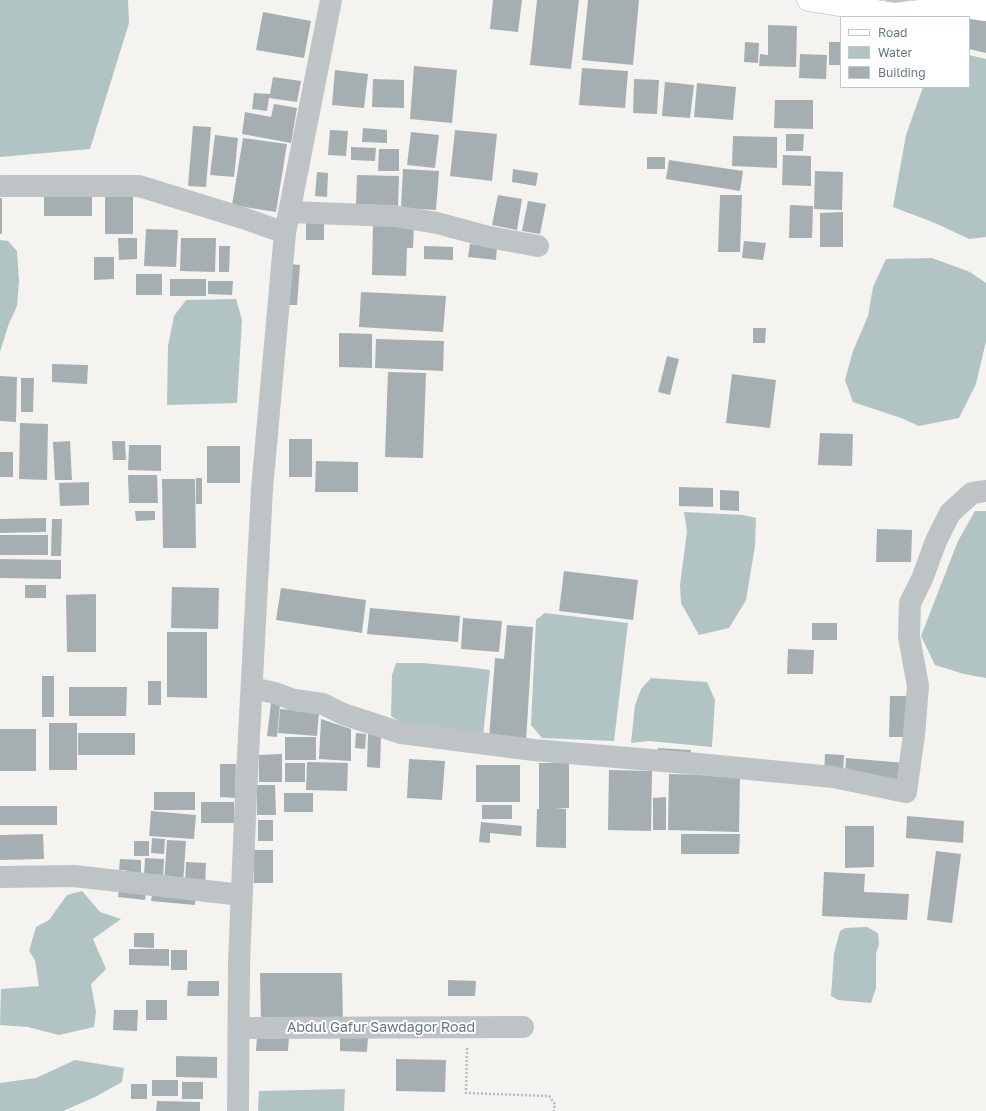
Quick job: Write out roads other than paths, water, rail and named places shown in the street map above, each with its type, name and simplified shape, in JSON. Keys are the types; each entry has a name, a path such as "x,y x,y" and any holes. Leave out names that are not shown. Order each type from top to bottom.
{"main road":[{"path":"808,0 896,7 958,6 986,10"}],"street":[{"path":"238,1111 239,963 262,489 287,222 332,0"},
{"path":"2,186 139,186 246,219 287,222 394,216 437,223 489,237 538,246"},
{"path":"252,688 275,693 294,700 323,704 343,714 401,733 534,750 833,777 906,792 914,735 918,686 909,637 910,603 922,579 936,541 950,512 972,493 986,491"},
{"path":"0,877 74,876 242,895"},
{"name":"Abdul Gafur Sawdagor Road","path":"239,1028 523,1028"}],"water":[{"path":"0,0 128,0 129,23 90,149 0,157"},
{"path":"970,55 986,59 986,237 969,239 935,223 893,207 906,135 923,88 970,88"},
{"path":"0,240 8,241 17,251 19,281 17,306 8,326 0,352"},
{"path":"932,258 970,272 986,283 986,341 976,384 959,418 919,426 901,418 853,402 845,380 853,351 868,316 873,287 886,259"},
{"path":"236,299 242,320 237,403 167,405 168,346 174,316 186,300"},
{"path":"975,511 986,511 986,678 964,674 935,665 921,636 958,541"},
{"path":"684,512 743,515 756,518 755,546 746,600 729,628 699,635 681,603 680,585 687,531"},
{"path":"545,613 628,623 614,741 542,738 531,725 536,620"},
{"path":"396,663 422,663 490,670 483,736 405,725 391,716 392,675"},
{"path":"651,678 707,682 715,700 712,747 649,741 631,743 635,705 641,689"},
{"path":"82,891 100,912 121,919 93,939 106,969 91,984 96,1012 94,1027 59,1035 28,1027 0,1025 1,989 39,986 35,960 29,951 36,927 49,920 67,895"},
{"path":"867,927 878,933 879,944 876,954 876,988 871,1003 838,1000 831,996 834,953 840,931 845,928"},
{"path":"75,1060 124,1068 122,1082 95,1097 63,1111 0,1111 0,1083 36,1078"},
{"path":"345,1089 344,1111 258,1111 259,1091"}]}
